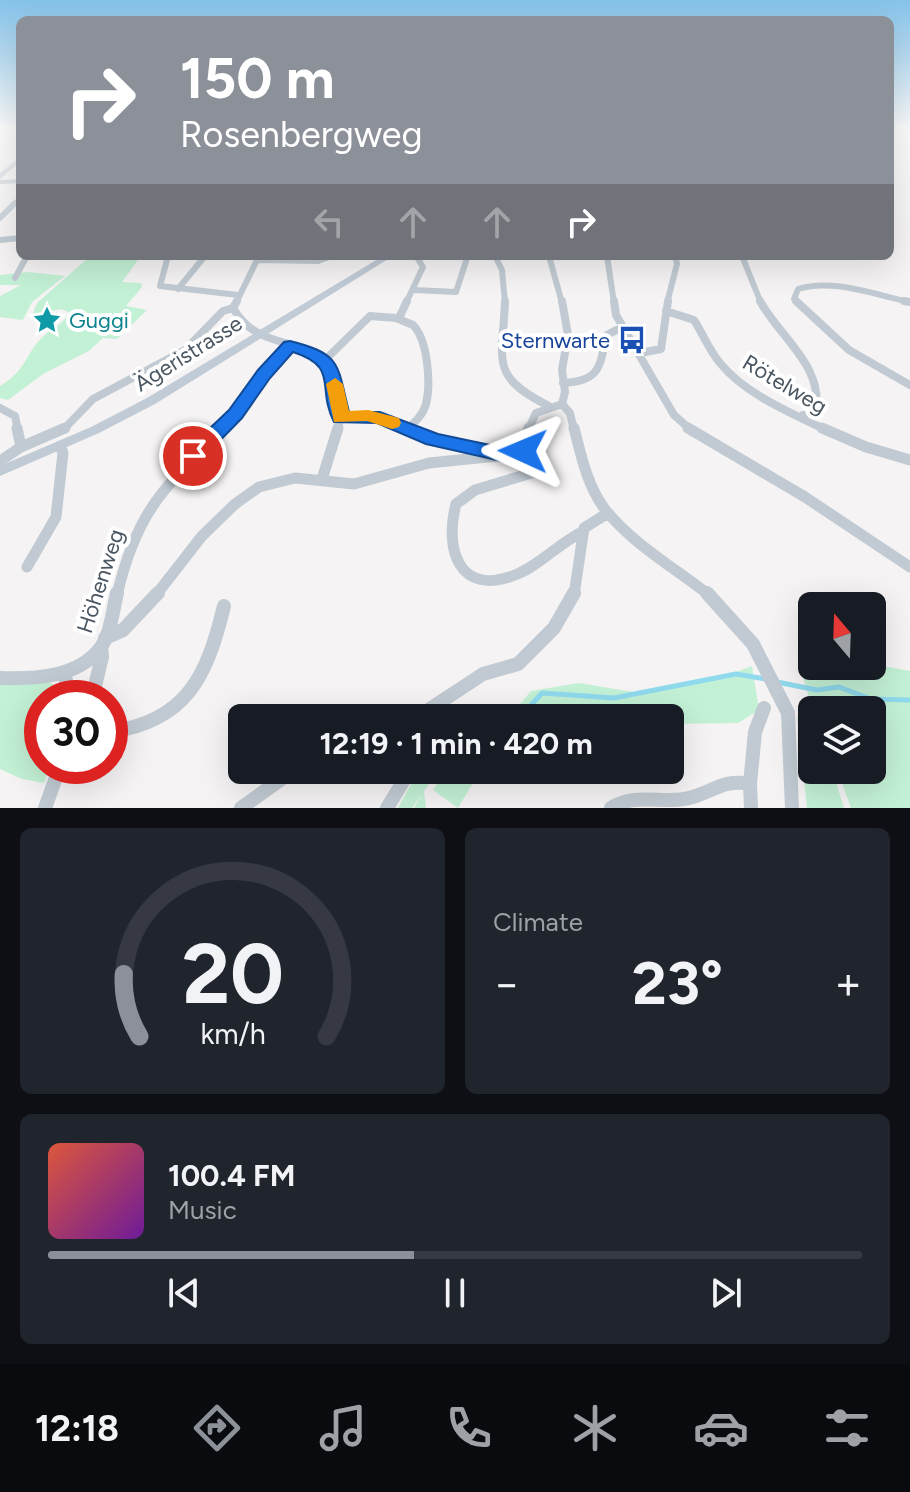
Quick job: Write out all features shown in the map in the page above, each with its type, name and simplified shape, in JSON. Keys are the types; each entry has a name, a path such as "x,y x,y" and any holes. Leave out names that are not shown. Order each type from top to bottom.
{"main road":[{"name":"Ägeristrasse","path":"0,471 60,446 151,401 382,260"}],"street":[{"path":"0,218 16,203"},
{"path":"15,278 25,260"},
{"path":"167,260 160,286 238,295"},
{"path":"178,289 202,260"},
{"path":"257,260 233,308 242,326 256,335 326,359 332,370 341,418 322,479"},
{"path":"298,260 321,260"},
{"path":"399,318 423,267 420,260"},
{"path":"414,290 456,292 467,260"},
{"path":"497,260 507,279 503,349 509,380 521,392 570,413 587,476 608,513 624,530 710,595 753,644 773,678 788,713 792,808"},
{"path":"96,680 103,642 142,613 194,545 249,493 281,480 322,479 338,484 354,484 429,463 510,456 524,447 530,419 555,405 565,392 562,370 568,335 557,277 551,260"},
{"path":"608,260 616,315 640,353 665,404 683,425 805,497 910,567"},
{"path":"640,353 661,349 676,260"},
{"path":"744,260 767,313 800,353 812,379 817,411 811,416 799,414"},
{"path":"910,302 818,285 798,289 794,299 798,306 849,350 910,385"},
{"path":"0,461 21,447 61,432 93,399 185,350 223,311 233,308"},
{"name":"Rötelweg","path":"666,311 694,320 724,368 750,388 847,440 910,460"},
{"path":"326,359 370,316 399,318 413,325 421,337 427,394 425,407 407,429"},
{"path":"563,383 585,381 597,374 607,335 622,327"},
{"name":"Höhenweg","path":"64,674 91,658 103,642 133,538 147,510 172,477 236,414 264,374 290,346"},
{"path":"0,408 15,416 21,447"},
{"path":"341,418 380,417 459,446 510,456"},
{"path":"27,567 56,517 63,453 60,446"},
{"path":"524,447 538,459 540,465 535,472 473,492 460,499 454,508 454,557 461,570 470,577 486,580 519,574 582,532 594,519 608,513"},
{"path":"436,704 489,670 516,666 532,650 571,600 576,586 582,532"},
{"path":"128,730 140,729 173,711 198,685 214,645 224,606"},
{"path":"0,678 64,674 66,680"},
{"path":"751,808 755,732 764,708"},
{"path":"611,808 625,799 687,799 721,782 735,780 750,784"},
{"path":"45,808 54,784"},
{"path":"241,808 274,784"},
{"path":"387,808 402,784"}],"green space":[{"path":"86,260 138,260 122,282 141,283 142,287 126,306 147,310 117,339 103,338 89,351 43,374 8,400 0,398 0,386 22,367 39,340 62,322 69,312 61,309 32,315 37,303"},
{"path":"28,272 65,276 32,302 23,320 0,317 0,296 21,285 0,285 0,275"},
{"path":"752,666 759,710 738,723 684,724 684,704 520,704 531,691 579,683 633,692 718,679"},
{"path":"886,667 910,671 910,808 851,808 842,784 886,784 886,696 809,696 804,680 886,680"},
{"path":"24,683 24,779 0,769 0,684"},
{"path":"411,784 429,784 424,791 426,808 414,808 423,793 412,808 398,808"},
{"path":"437,784 472,784 458,808 433,790"},
{"path":"804,784 836,784 844,808 807,808"}],"waterway":[{"path":"532,704 542,693 614,698 736,674 766,679"},
{"path":"777,682 817,690 839,687 871,699 910,700"}],"slow traffic":[{"path":"335,384 341,418 368,415 392,423"}],"place":[{"name":"Guggi","path":"47,320"},
{"name":"Sternwarte","path":"632,340"}],"route":[{"path":"193,456 236,414 264,374 290,346 326,359 332,370 341,418 380,417 433,440 503,452 510,456 523,451"}]}
